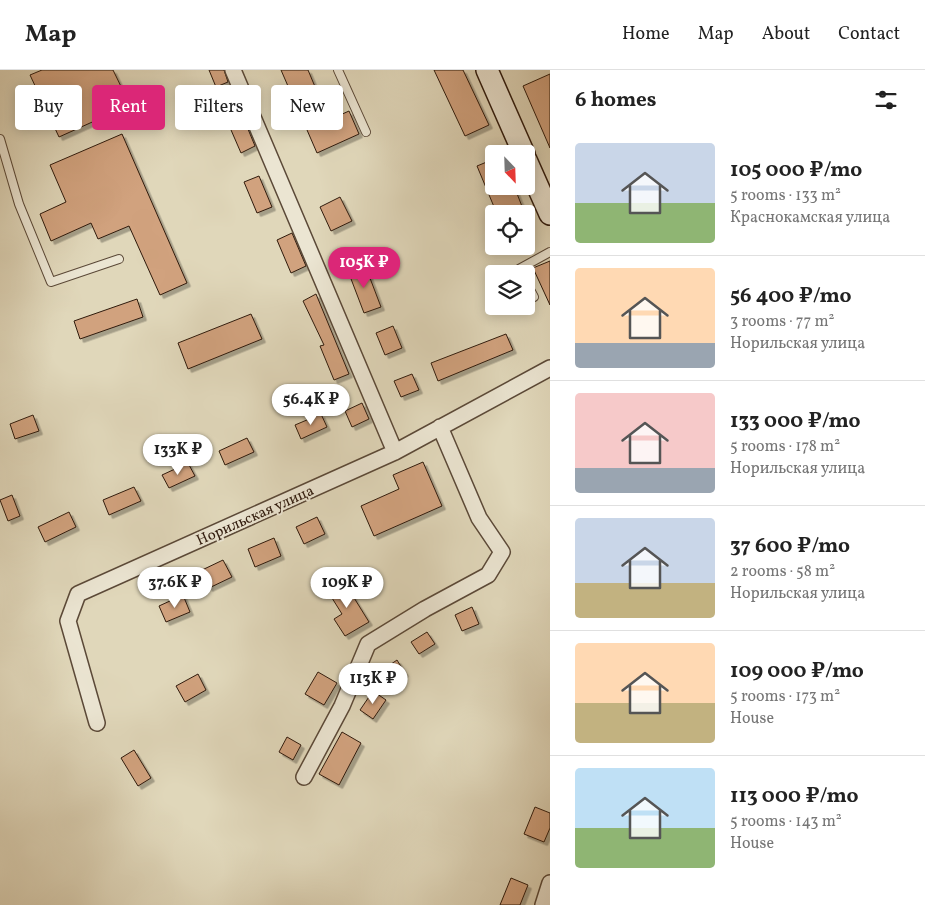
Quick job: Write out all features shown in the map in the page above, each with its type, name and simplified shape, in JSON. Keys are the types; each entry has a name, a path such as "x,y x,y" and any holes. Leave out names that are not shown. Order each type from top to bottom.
{"main road":[{"path":"487,70 520,145"},
{"path":"535,174 545,189 550,214"}],"street":[{"path":"233,70 395,452"},
{"name":"Норильская улица","path":"97,723 68,621 78,594 395,452 550,368"},
{"path":"304,777 342,706 368,644 425,609 488,575 502,552 479,518 440,428"},
{"path":"543,905 550,883"}],"lane":[{"path":"338,70 366,132"},
{"path":"0,139 19,204 51,282 119,259"},
{"path":"525,265 550,252"}],"building":[{"path":"42,70 113,70 120,85 92,85 92,122 82,127 82,85 35,85 30,75"},
{"path":"209,70 224,70 228,82 215,85"},
{"path":"281,70 308,70 314,85 288,85"},
{"path":"434,70 463,70 489,125 465,136"},
{"path":"550,74 550,148 523,86"},
{"path":"349,111 359,134 317,153 307,130 343,130 343,114"},
{"path":"56,130 75,130 59,137"},
{"path":"231,130 248,130 255,146 241,153"},
{"path":"122,134 187,283 160,295 129,226 98,239 91,223 51,241 40,214 66,202 50,165"},
{"path":"485,163 485,185 477,166"},
{"path":"259,176 272,207 257,213 244,182"},
{"path":"489,195 518,195 521,205 493,205"},
{"path":"340,197 352,221 331,231 320,207"},
{"path":"292,233 306,266 291,273 277,240"},
{"path":"550,261 550,305 535,272 535,267"},
{"path":"365,265 381,307 364,313 348,271"},
{"path":"316,294 349,374 334,380 320,346 324,345 303,301"},
{"path":"137,299 143,317 80,339 74,321"},
{"path":"251,314 262,339 188,369 178,343"},
{"path":"393,326 402,348 385,355 376,333"},
{"path":"506,334 513,350 438,381 431,363"},
{"path":"412,374 419,390 401,397 394,381"},
{"path":"362,403 369,419 352,427 345,411"},
{"path":"321,414 327,427 301,439 295,425"},
{"path":"33,415 39,431 15,439 10,424"},
{"path":"247,438 254,452 225,465 219,451"},
{"path":"423,462 442,506 374,536 361,506 399,489 393,475"},
{"path":"188,463 195,476 169,488 162,475"},
{"path":"134,487 141,501 109,515 103,500"},
{"path":"12,495 20,516 8,521 0,500"},
{"path":"69,512 76,527 45,542 38,527"},
{"path":"317,517 325,534 304,544 296,527"},
{"path":"274,538 281,556 255,567 248,549"},
{"path":"223,560 232,577 209,588 200,571"},
{"path":"343,580 369,622 345,636 334,619 342,614 327,590"},
{"path":"183,595 190,612 166,622 159,606"},
{"path":"472,607 479,624 462,631 455,615"},
{"path":"427,632 435,644 419,654 411,642"},
{"path":"397,660 405,673 386,686 378,673"},
{"path":"318,672 337,683 324,705 305,694"},
{"path":"198,674 206,690 185,702 176,686"},
{"path":"373,691 386,700 373,719 360,710"},
{"path":"342,732 361,743 339,785 319,774"},
{"path":"287,737 301,745 293,760 279,752"},
{"path":"134,750 151,778 138,786 121,758"},
{"path":"535,807 550,813 550,828 544,842 524,834"},
{"path":"511,878 528,885 520,905 500,905"}]}
